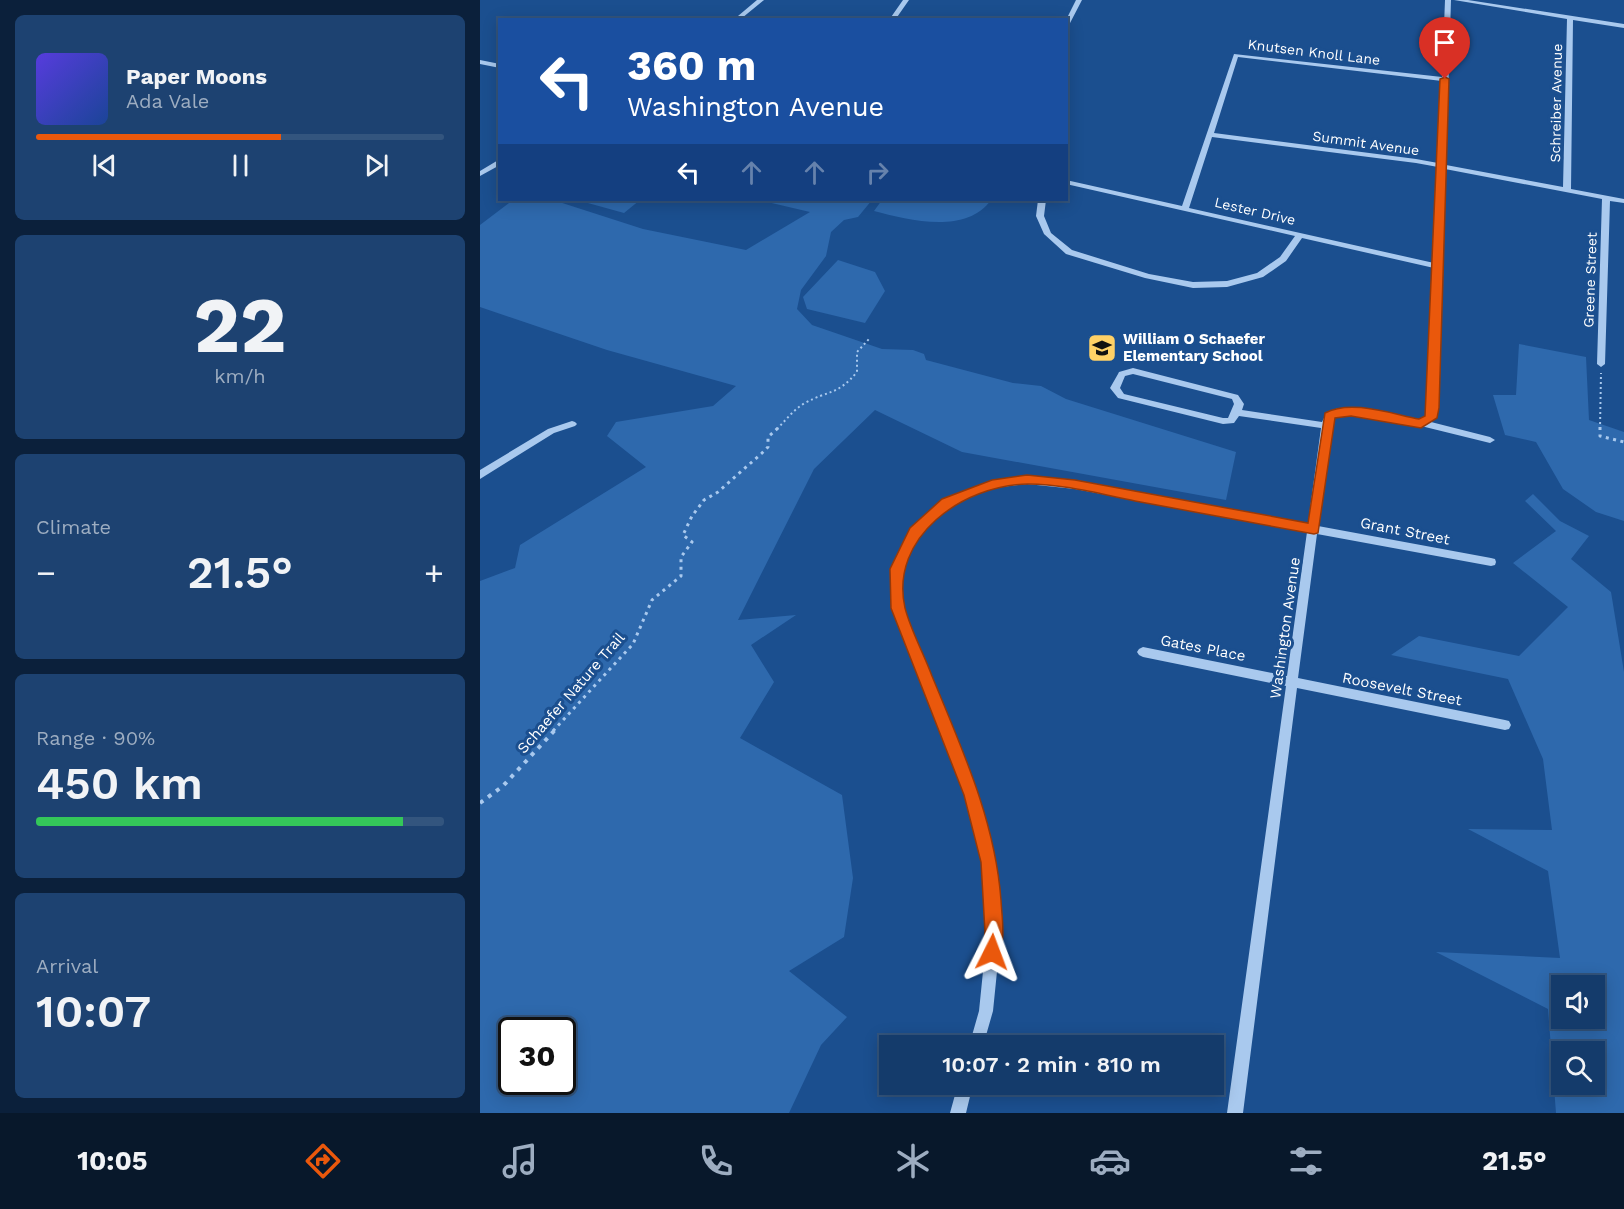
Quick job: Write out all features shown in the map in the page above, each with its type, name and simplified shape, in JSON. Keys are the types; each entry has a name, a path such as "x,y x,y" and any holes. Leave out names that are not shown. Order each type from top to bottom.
{"street":[{"path":"740,17 761,0"},
{"path":"893,18 906,0"},
{"path":"1068,21 1079,0"},
{"path":"1421,423 1431,418 1433,408 1448,0"},
{"path":"1457,0 1624,26"},
{"path":"1485,3 1497,0"},
{"name":"Schreiber Avenue","path":"1567,190 1570,17"},
{"name":"Knutsen Knoll Lane","path":"1185,210 1236,55 1445,79"},
{"path":"480,63 498,66"},
{"name":"Summit Avenue","path":"1210,135 1416,161 1624,201"},
{"path":"480,174 498,162"},
{"name":"Lester Drive","path":"1068,182 1438,266"},
{"name":"Greene Street","path":"1601,364 1606,197"},
{"path":"1042,201 1040,216 1048,234 1069,252 1148,276 1193,285 1227,284 1260,275 1283,260 1300,235"},
{"path":"1133,371 1235,398 1239,404 1236,412 1231,421 1223,421 1121,396 1115,388 1122,374 1133,371"},
{"path":"1236,412 1326,426 1329,416 1338,411 1421,423 1490,440"},
{"path":"480,475 551,431 572,424"},
{"name":"Washington Avenue","path":"1235,1113 1326,426"},
{"name":"Grant Street","path":"979,1035 986,1011 994,932 989,862 972,795 898,608 897,569 915,532 946,503 992,485 1027,480 1075,484 1491,562"},
{"name":"Gates Place","path":"1143,652 1292,682"},
{"name":"Roosevelt Street","path":"1292,682 1505,725"},
{"path":"958,1113 963,1095"}],"path":[{"name":"Schaefer Nature Trail","path":"480,803 503,786 633,644 652,600 681,576 678,561 682,551 692,542 683,535 687,522 701,507 704,500 720,492 724,484 748,468 768,447 768,436 786,422 798,408 813,398 837,391 849,382 857,372 856,352 869,339"},
{"path":"1601,364 1600,436 1624,442"}],"shaded area":[{"path":"512,201 556,201 643,229 746,250 810,212 763,201 871,201 858,217 844,220 831,232 826,256 801,290 797,309 812,325 882,349 913,350 924,354 926,360 1013,383 1041,386 1066,399 1236,452 1226,500 962,452 875,410 814,469 738,620 796,615 751,645 774,682 740,738 842,795 853,878 844,937 789,971 847,1017 821,1045 789,1113 480,1113 480,581 515,568 520,545 646,467 607,436 616,422 713,406 736,386 607,350 480,307 480,225"},
{"path":"581,201 639,201 624,213"},
{"path":"881,201 990,201 980,211 967,218 952,221 919,221 874,211"},
{"path":"838,260 875,272 885,291 865,323 807,309 803,297"},
{"path":"1519,344 1586,357 1589,420 1624,432 1624,521 1596,512 1563,489 1536,442 1505,435 1493,395 1516,395"},
{"path":"1533,494 1560,521 1589,536 1571,559 1611,592 1624,672 1624,1113 1556,1113 1555,1095 1605,1095 1605,1041 1551,1041 1551,1048 1548,1009 1436,952 1560,958 1548,871 1468,829 1552,830 1543,759 1508,679 1391,655 1419,636 1519,656 1568,607 1513,563 1556,531 1525,501"}],"place":[{"name":"William O Schaefer Elementary School","path":"1102,348"}],"route":[{"path":"992,952 994,932 989,862 972,795 898,608 897,569 915,532 946,503 992,485 1027,480 1075,484 1314,529 1329,416 1338,411 1421,423 1431,418 1445,79"}]}
